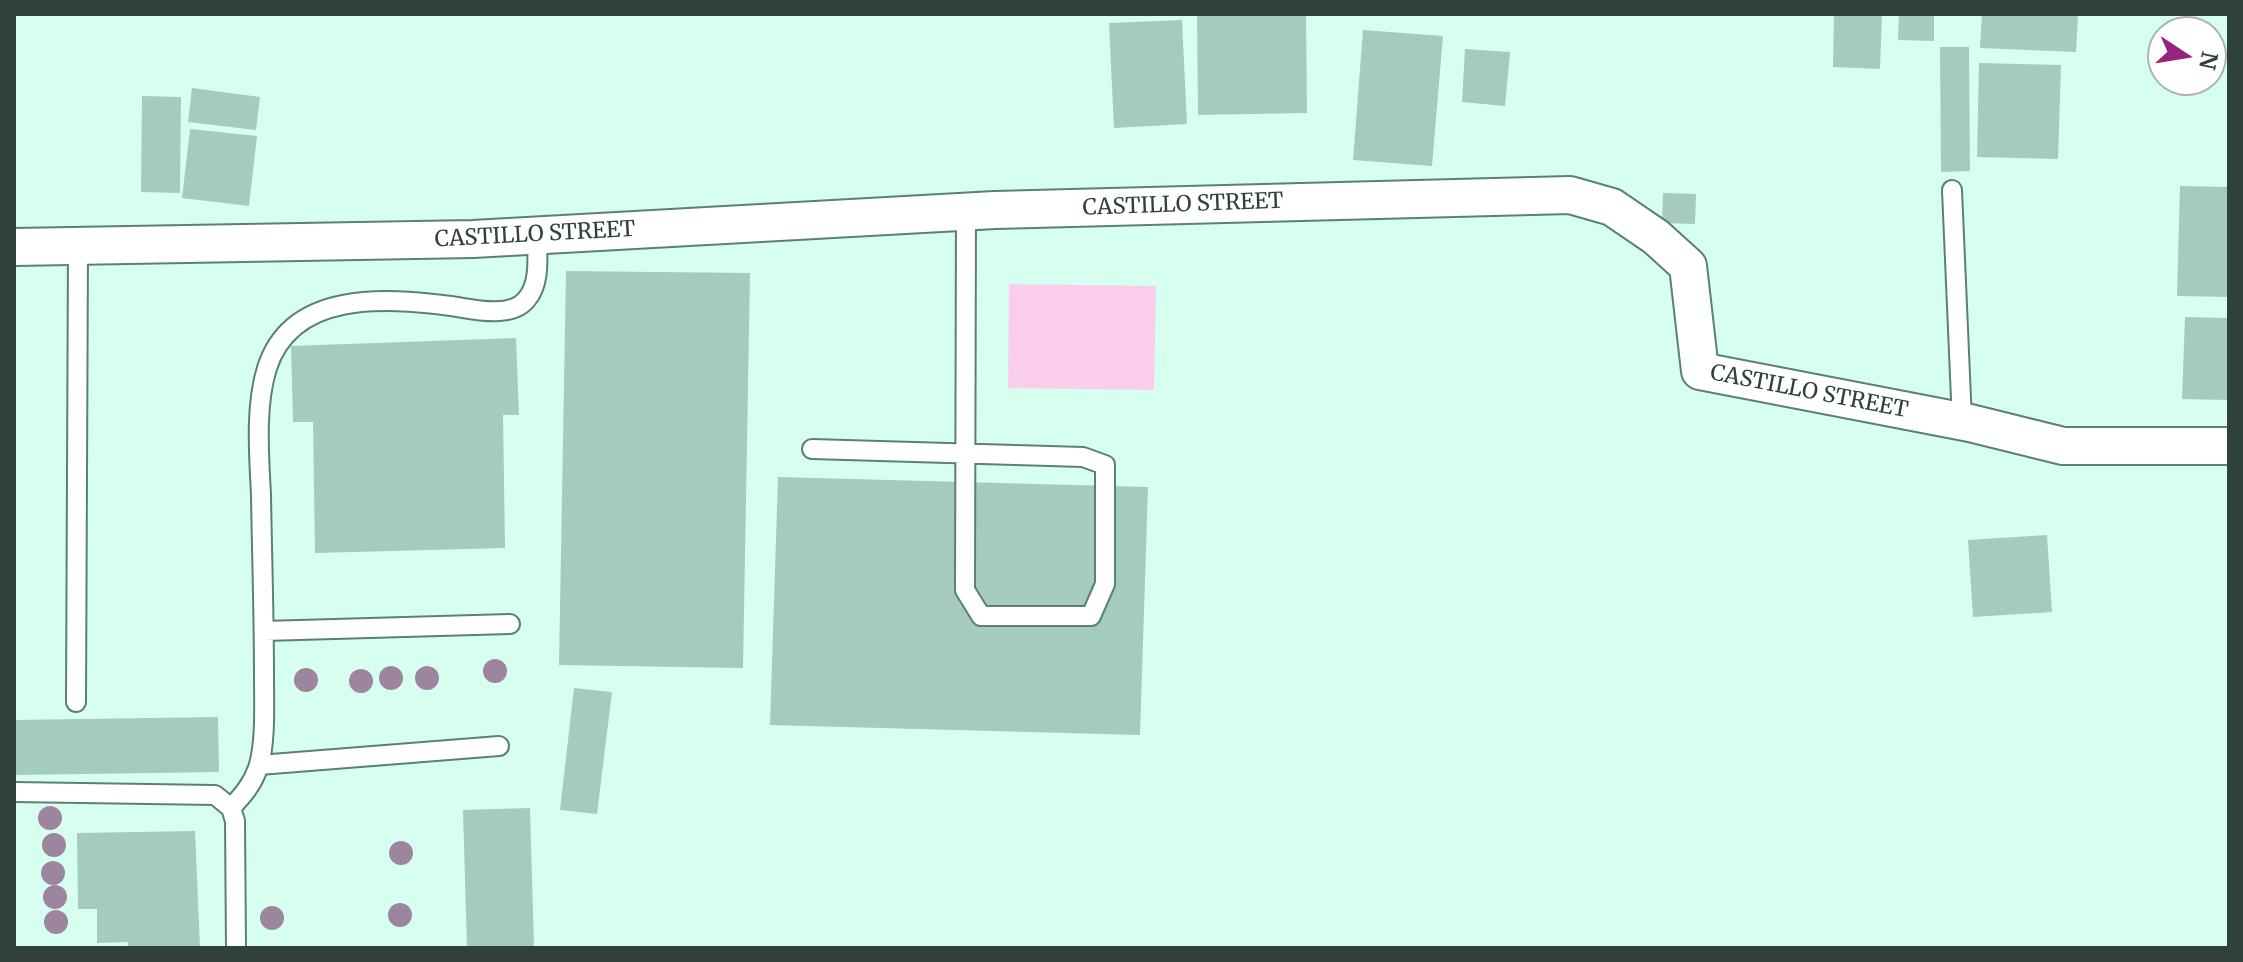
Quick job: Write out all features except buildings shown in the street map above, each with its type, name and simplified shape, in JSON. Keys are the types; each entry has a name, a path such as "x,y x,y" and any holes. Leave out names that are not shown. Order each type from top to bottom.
{"street":[{"name":"CASTILLO STREET","path":"14,247 473,239 966,212 1570,195 1612,207 1656,237 1688,266 1700,371 1962,422 2063,446 2229,446"}],"lane":[{"path":"1952,190 1962,422"},
{"path":"812,449 966,454 1083,457 1105,465 1105,584 1091,616 981,616 965,590 966,454 966,212"},
{"path":"231,808 248,789 259,765 264,712 259,425 267,367 289,327 316,310 343,305 421,303 490,311 518,307 529,297 536,277 537,236"},
{"path":"76,702 78,247"},
{"path":"264,631 510,624"},
{"path":"259,765 499,746"},
{"path":"14,792 215,795 231,808 235,821 236,948"}],"shaded area":[{"path":"1009,284 1156,286 1154,390 1008,388"}]}
